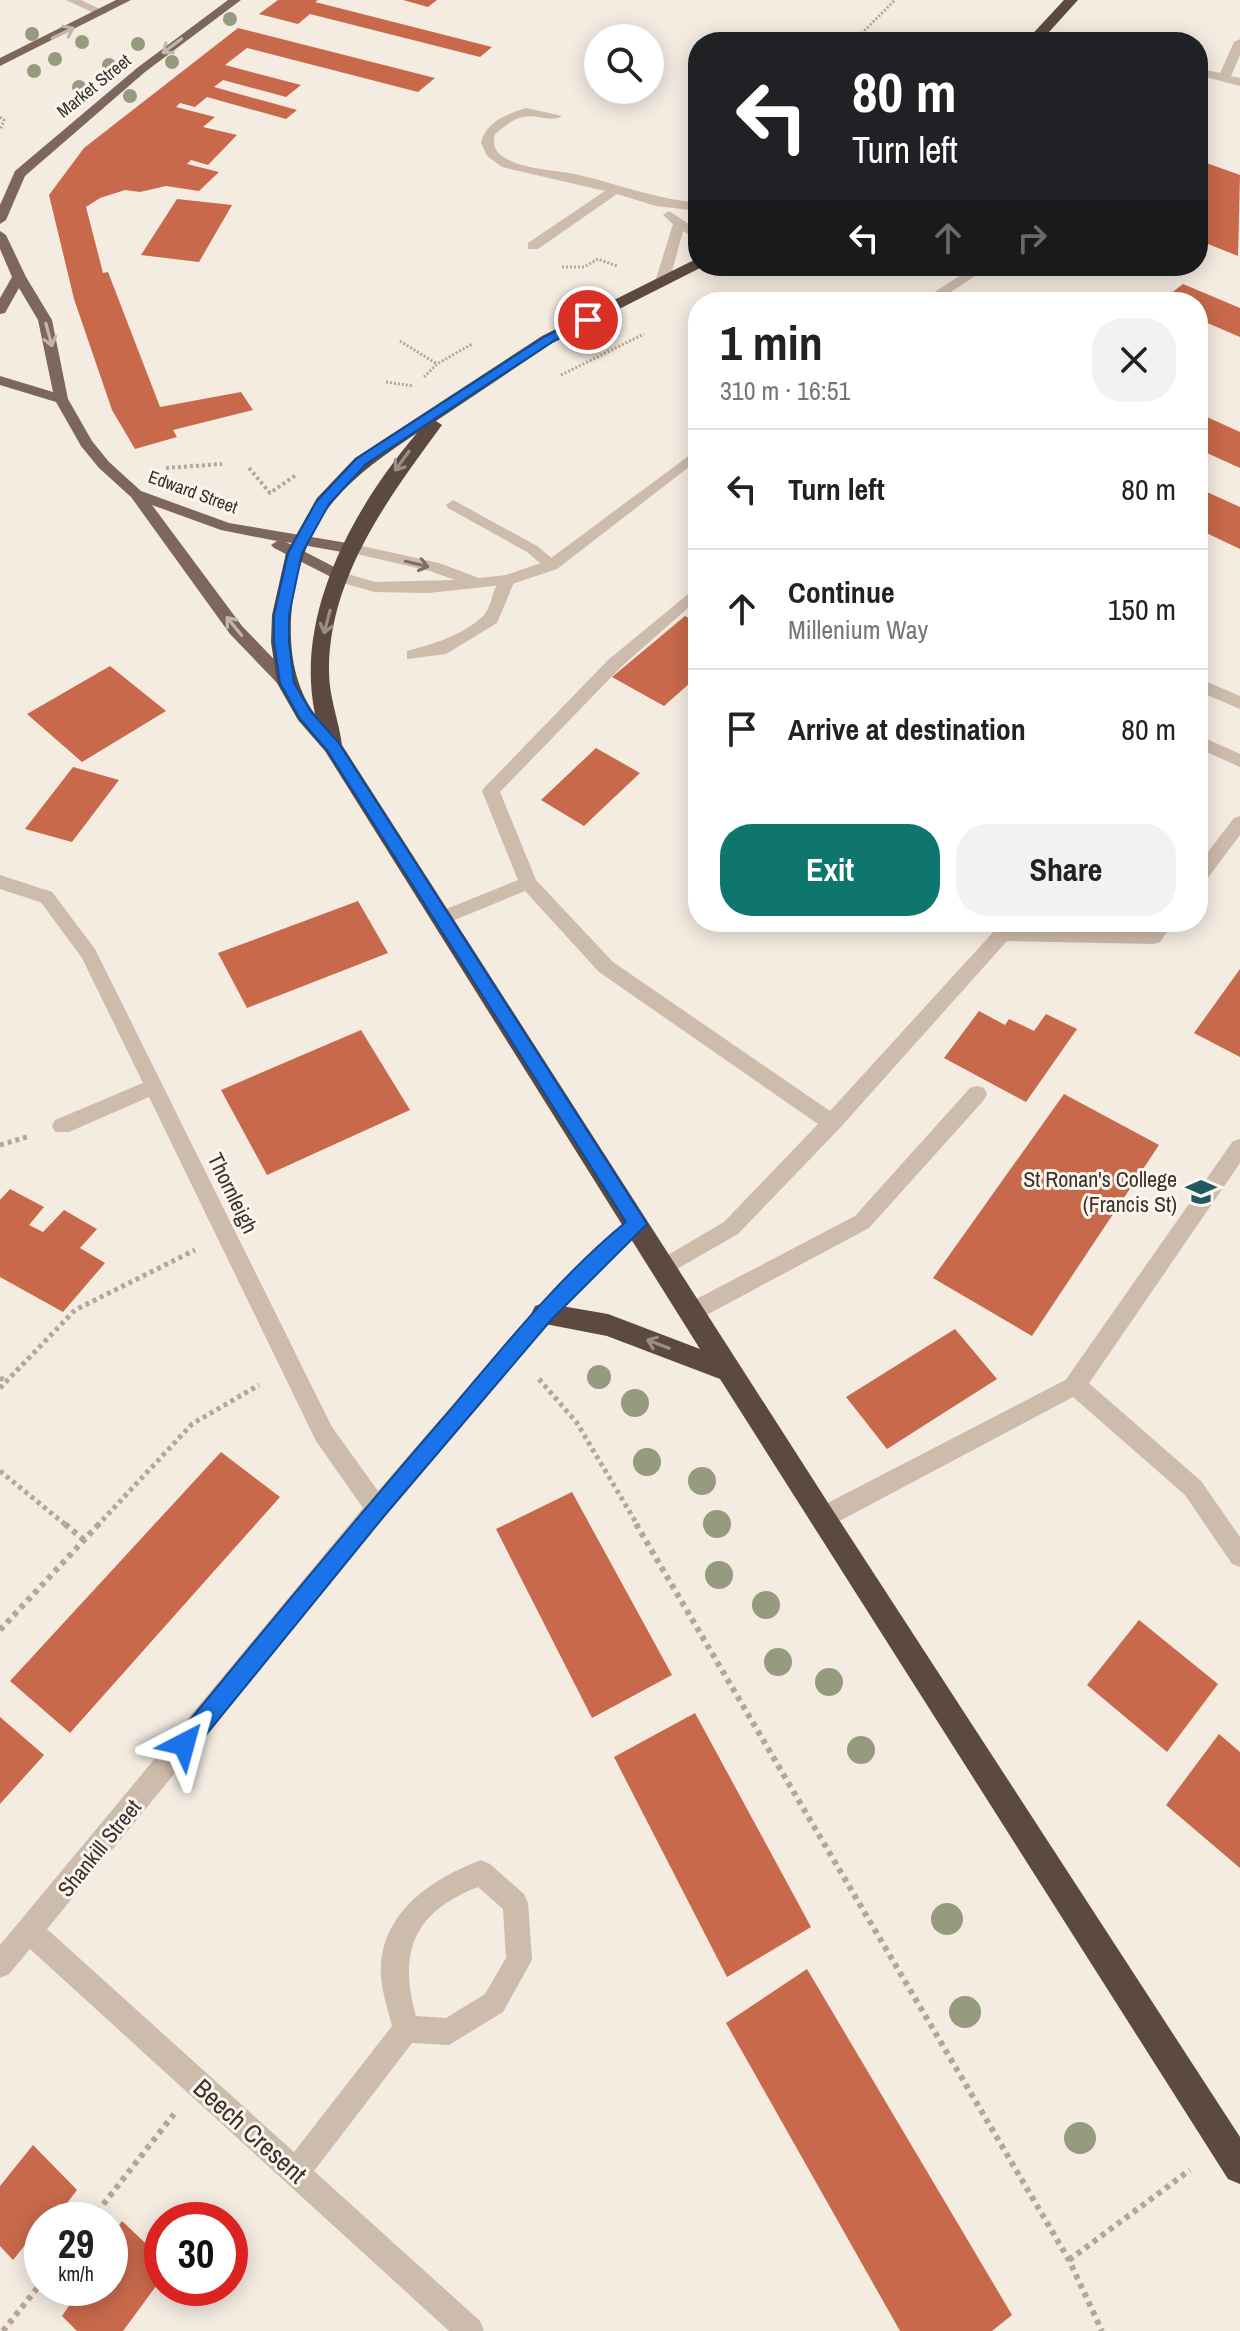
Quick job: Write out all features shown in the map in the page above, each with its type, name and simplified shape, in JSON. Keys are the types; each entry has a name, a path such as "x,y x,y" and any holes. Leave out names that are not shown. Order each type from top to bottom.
{"highway":[{"path":"1042,32 1071,0"},
{"path":"688,268 548,339 361,462 323,502 298,546 281,615 287,683 305,715 332,746 822,1518 1232,2155"},
{"path":"332,746 322,701 319,661 328,613 353,549 388,480 410,450 454,402"},
{"path":"544,1314 608,1325 731,1372"}],"main road":[{"path":"0,63 125,0"},
{"name":"Market Street","path":"0,220 19,174 141,70 235,0"},
{"path":"0,176 19,174"},
{"path":"0,235 19,277 45,320 61,399 0,380"},
{"path":"0,310 19,277"},
{"name":"Edward Street","path":"61,399 104,465 136,494 171,509 298,546 353,549"},
{"path":"136,494 236,630 287,683"},
{"name":"Edward Street","path":"298,546 341,577"}],"street":[{"path":"72,0 102,13"},
{"path":"1224,78 1240,42"},
{"path":"1208,74 1240,82"},
{"path":"556,116 526,112 508,118 489,133 487,143 491,153 506,164 616,189 656,202 688,206"},
{"path":"533,246 616,189"},
{"path":"656,202 688,230"},
{"path":"681,205 688,209"},
{"path":"662,282 679,225"},
{"path":"942,292 968,276"},
{"path":"341,577 374,587 401,589 507,580 552,565 688,461"},
{"path":"453,505 532,549 552,565"},
{"path":"353,549 434,567 481,583"},
{"path":"413,655 440,650 491,619 507,580"},
{"path":"688,600 614,664 491,791 528,883 606,967 832,1123"},
{"path":"1208,689 1240,703"},
{"path":"1208,746 1240,761"},
{"path":"1208,865 1240,822"},
{"name":"Thornleigh","path":"0,882 46,897 89,954 324,1434 377,1509"},
{"path":"440,919 528,883"},
{"path":"663,1268 731,1228 832,1123 1002,934 1154,937 1158,932"},
{"path":"62,1126 154,1087"},
{"path":"692,1312 862,1222 977,1094"},
{"path":"822,1518 1075,1385 1240,1147"},
{"name":"Shankill Street","path":"0,1965 377,1509 544,1314 637,1224"},
{"path":"1075,1385 1193,1488 1240,1556"},
{"path":"296,2172 406,2029 394,1969 410,1917 448,1884 481,1873 515,1903 519,1960 494,2003 449,2032 406,2029"},
{"name":"Beech Cresent","path":"30,1931 470,2331"}],"path":[{"path":"863,32 895,0"},
{"path":"0,117 4,120 0,130"},
{"path":"550,380 644,334"},
{"path":"400,341 437,364"},
{"path":"386,382 414,387"},
{"path":"162,468 222,464"},
{"path":"249,468 270,493"},
{"path":"0,1388 75,1310 226,1234"},
{"path":"514,1350 577,1423 1069,2260 1102,2331"},
{"path":"0,1630 192,1424 291,1366"},
{"path":"0,1378 7,1381"},
{"path":"0,1471 84,1540"},
{"path":"105,2202 198,2083"},
{"path":"1069,2260 1232,2155"},
{"path":"3,2331 24,2305"}],"building":[{"path":"278,0 318,0 315,2 492,47 480,57 310,14 298,24 259,14"},
{"path":"403,0 437,0 428,7"},
{"path":"238,28 435,78 418,92 247,48 225,65 301,85 286,97 223,80 214,87 297,110 286,119 207,97 195,107 180,103 176,107 215,117 203,127 237,135 208,165 191,160 187,164 219,172 199,191 166,186 140,192 125,190 100,198 86,207 103,273 108,272 160,407 241,392 253,410 173,430 177,437 135,449 112,410 74,299 49,195 84,148"},
{"path":"1208,164 1240,175 1238,256 1208,244"},
{"path":"177,199 232,205 199,262 141,255"},
{"path":"1183,284 1202,292 1173,292"},
{"path":"1208,295 1240,308 1240,337 1208,323"},
{"path":"1208,418 1240,432 1240,468 1208,454"},
{"path":"1208,493 1240,507 1240,549 1208,534"},
{"path":"685,616 688,618 688,685 664,706 612,677"},
{"path":"110,666 166,711 82,762 27,714"},
{"path":"596,748 640,773 584,826 541,800"},
{"path":"73,767 119,780 72,842 25,829"},
{"path":"358,901 388,953 247,1008 218,953"},
{"path":"1240,969 1240,1057 1194,1033"},
{"path":"979,1011 1005,1025 1009,1019 1034,1031 1046,1014 1077,1029 1026,1102 944,1058"},
{"path":"361,1030 410,1110 267,1175 221,1090"},
{"path":"1064,1094 1159,1145 1032,1336 933,1278"},
{"path":"10,1189 44,1207 29,1225 43,1232 64,1210 97,1229 80,1248 105,1263 63,1312 0,1277 0,1200"},
{"path":"955,1329 997,1379 887,1449 846,1397"},
{"path":"221,1452 280,1497 70,1733 10,1681"},
{"path":"572,1492 672,1675 592,1718 496,1529"},
{"path":"1139,1620 1218,1684 1167,1752 1087,1685"},
{"path":"695,1713 811,1927 727,1977 614,1757"},
{"path":"0,1717 44,1755 0,1804"},
{"path":"1219,1734 1240,1752 1240,1868 1166,1805"},
{"path":"807,1969 1012,2315 992,2331 900,2331 726,2023"},
{"path":"33,2145 77,2190 68,2202 24,2202 24,2246 13,2260 0,2246 0,2186"},
{"path":"128,2227 144,2242 144,2302 123,2331 77,2331 62,2316 69,2306 128,2306"}],"place":[{"name":"St Ronan's College (Francis St)","path":"1201,1192"}],"route":[{"path":"184,1744 377,1509 544,1314 637,1224 332,746 305,715 287,683 281,642 281,615 295,553 323,502 361,462 548,339 588,320"}]}
